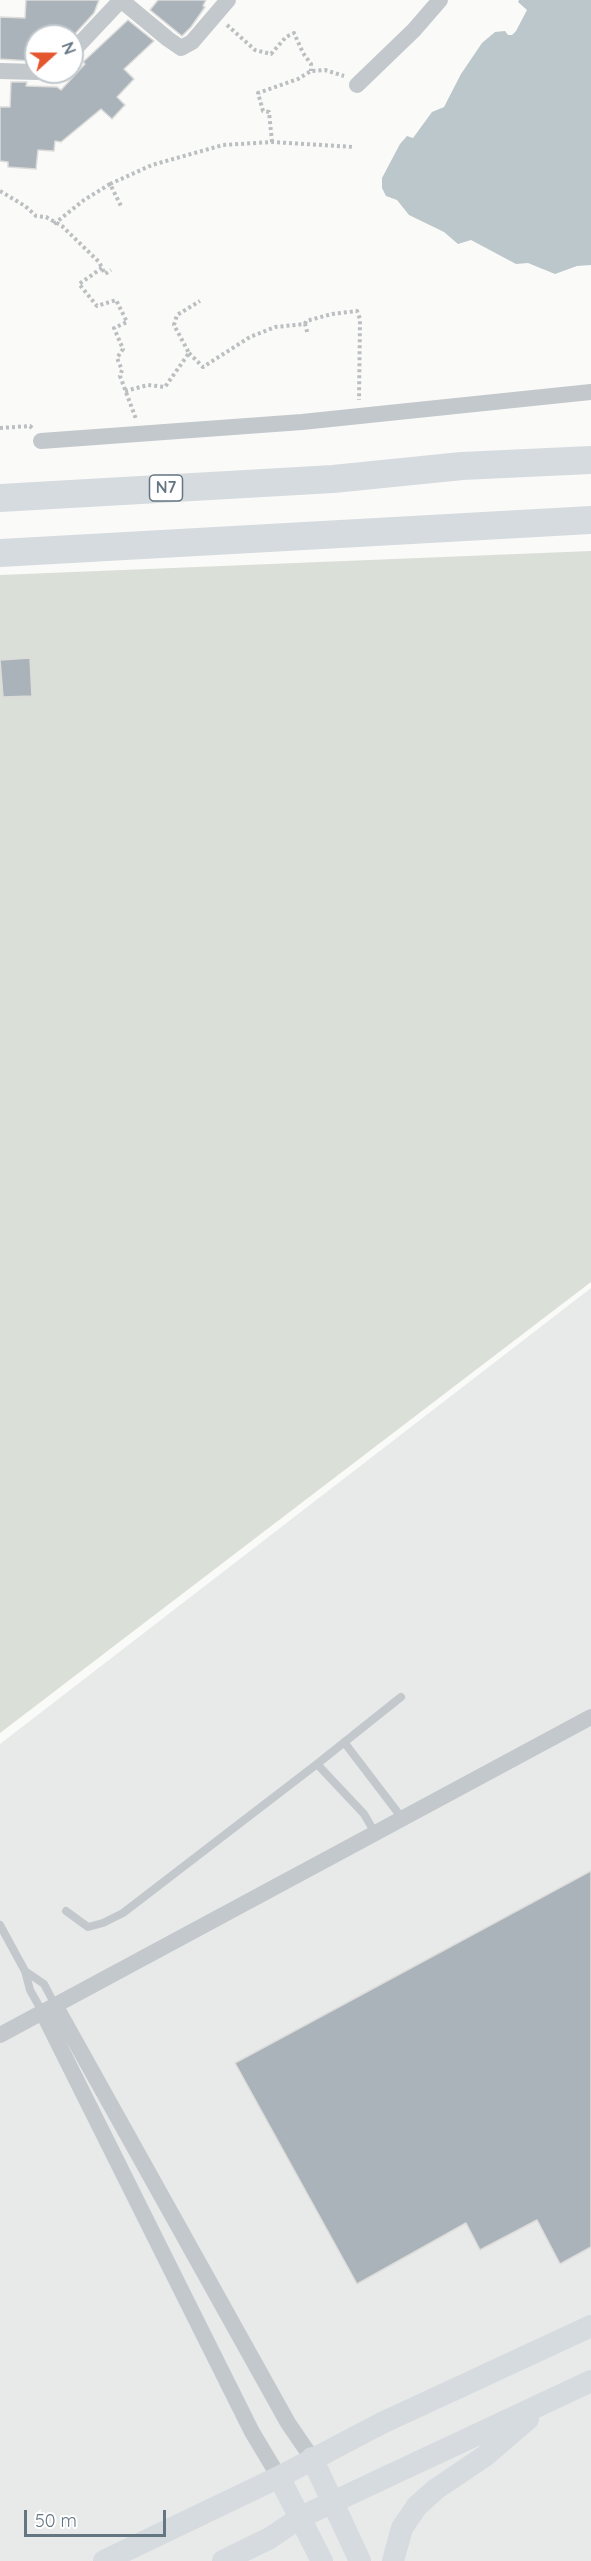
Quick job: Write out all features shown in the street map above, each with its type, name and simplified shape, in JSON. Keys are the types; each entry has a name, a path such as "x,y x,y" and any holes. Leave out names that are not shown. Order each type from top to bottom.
{"highway":[{"path":"462,466 591,441"},
{"name":"N7","path":"0,498 333,479 462,466 591,460"},
{"path":"0,553 591,520"},
{"path":"296,536 318,551 591,537"}],"main road":[{"path":"104,2561 279,2477 312,2458 457,2387 591,2326"},
{"path":"223,2561 270,2538 301,2517 591,2381"},
{"path":"393,2561 402,2528 417,2506 431,2493 485,2456 547,2402"},
{"path":"312,2458 360,2561"},
{"path":"279,2477 322,2561"}],"street":[{"path":"84,39 121,0 181,48 192,42 228,0"},
{"path":"357,85 414,30 440,0"},
{"path":"0,71 24,72"},
{"path":"41,441 243,427 591,392"},
{"path":"0,2035 591,1717"},
{"path":"49,2009 288,2423 312,2458"},
{"path":"49,2009 252,2432 279,2477"}],"lane":[{"path":"66,1911 88,1927 103,1923 123,1913 317,1764 401,1696"},
{"path":"344,1742 402,1818"},
{"path":"317,1764 364,1814 375,1833"},
{"path":"0,1925 26,1971 30,1990 49,2009"},
{"path":"26,1971 44,1984 49,2009"}],"path":[{"path":"215,14 255,50 271,54 286,37 294,33 311,64 311,71"},
{"path":"272,142 269,112 263,111 258,93 298,79 311,71 325,70 340,73 357,85"},
{"path":"54,224 84,200 110,184 152,165 202,150 223,145 272,142 354,147"},
{"path":"110,184 121,206"},
{"path":"0,191 25,206 36,216 46,217 54,224 62,226 105,273 111,270"},
{"path":"102,268 79,284 97,306 116,300 128,322 114,328 123,349 117,358 122,370 120,376 124,391 143,433"},
{"path":"200,301 177,315 174,325 189,353 203,367 250,337 275,327 305,324 306,321 332,314 357,311 359,315 360,416"},
{"path":"305,324 308,335"},
{"path":"124,391 148,385 165,387 189,353"},
{"path":"0,428 30,426 37,432 41,441"}],"shaded area":[{"path":"519,0 591,0 591,265 577,266 555,274 528,263 516,264 471,240 458,244 444,232 409,215 397,200 386,196 382,188 382,178 400,144 407,136 413,138 432,112 444,107 461,74 482,43 495,32 505,31 508,35 512,35 516,31 527,10 518,2"},
{"path":"591,551 591,1282 0,1733 0,575"},
{"path":"591,1288 591,2561 0,2561 0,1744"}],"building":[{"path":"26,0 99,0 94,13 84,24 24,24 24,61 0,59 0,17 25,18"},
{"path":"158,0 206,0 203,6 205,7 182,36 150,10"},
{"path":"128,20 154,41 124,69 134,79 117,97 125,105 112,119 101,109 61,142 55,141 54,151 38,150 36,169 8,167 8,162 0,161 0,107 10,107 11,82 24,82 26,86 57,87 61,90 67,84 84,84 84,61"},
{"path":"30,658 32,696 3,697 0,660"},
{"path":"591,1871 591,2247 560,2264 537,2220 480,2250 466,2223 357,2284 235,2063"}]}
